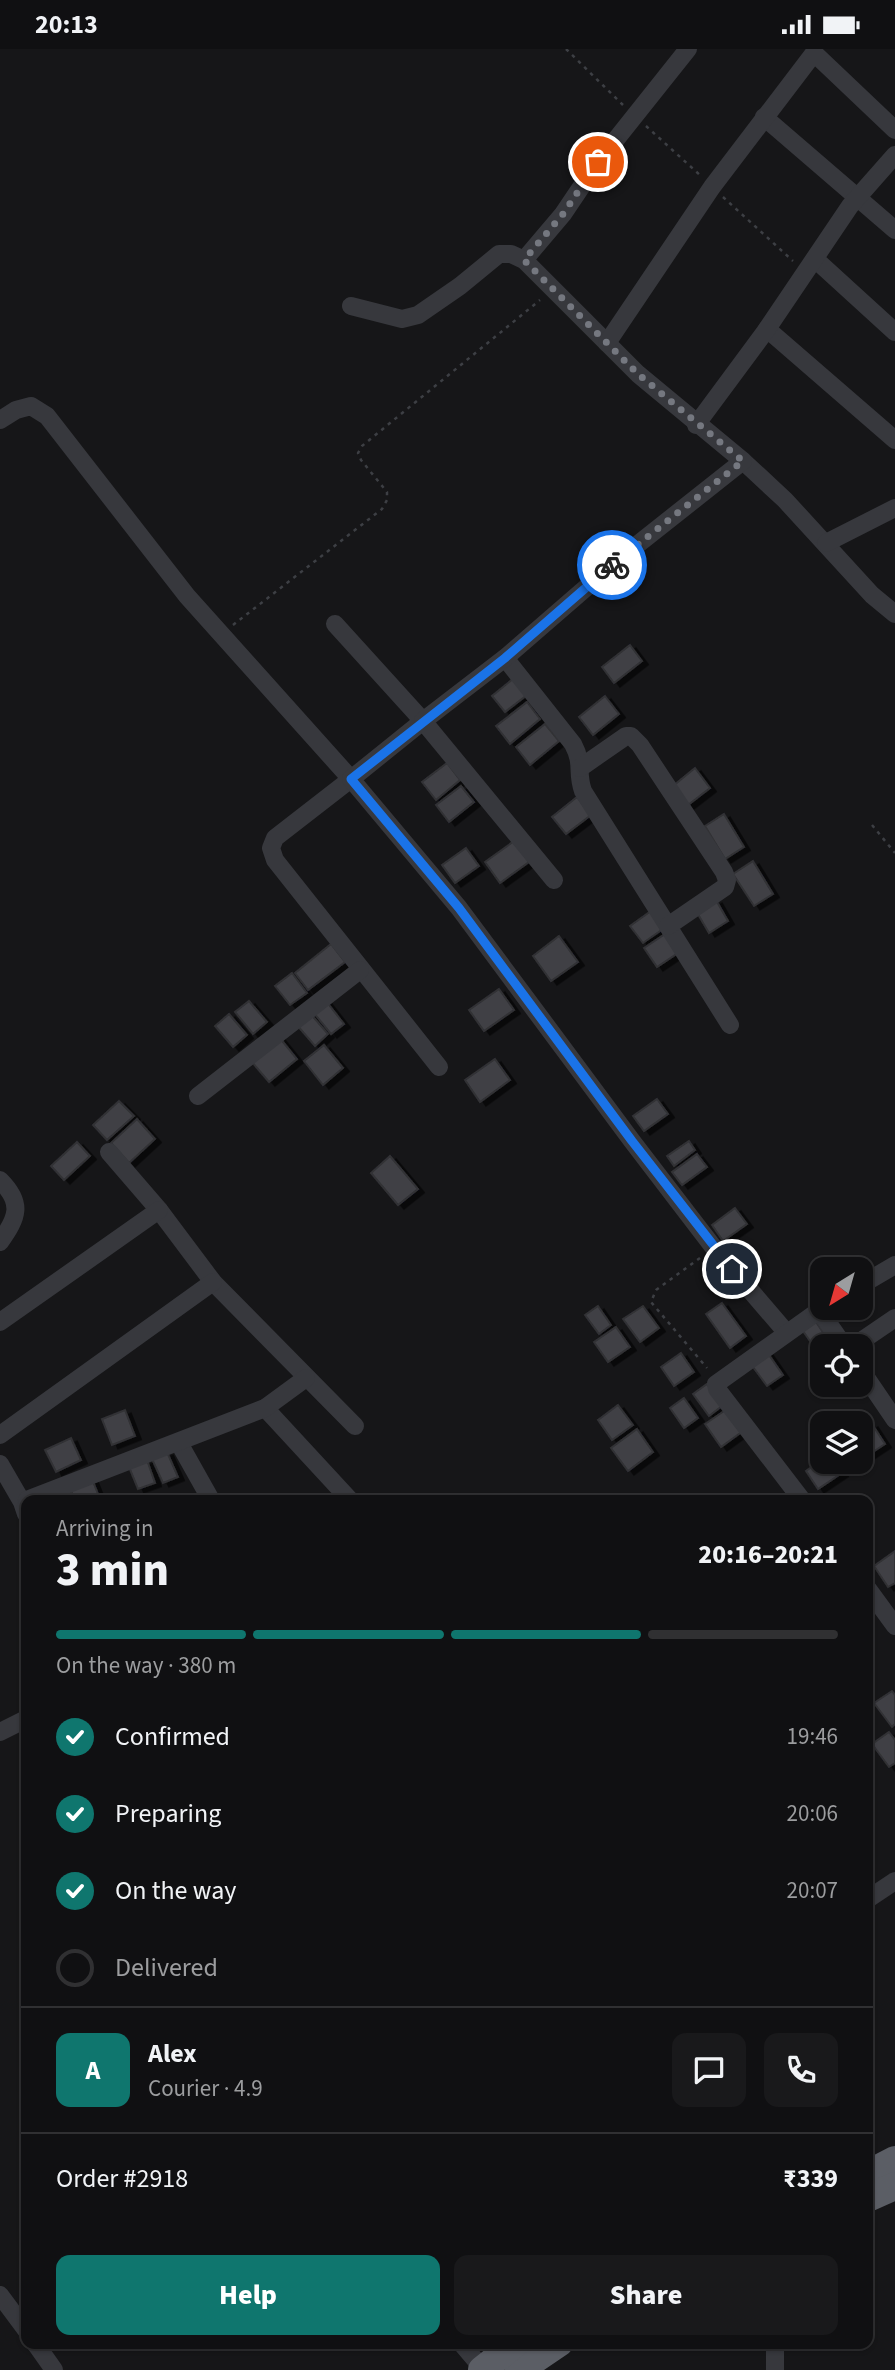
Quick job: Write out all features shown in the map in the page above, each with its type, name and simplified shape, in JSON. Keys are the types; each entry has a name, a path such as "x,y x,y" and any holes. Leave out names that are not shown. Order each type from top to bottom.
{"highway":[{"path":"873,2171 895,2160"},
{"path":"873,2196 895,2186"},
{"path":"483,2370 509,2349"},
{"path":"519,2370 550,2349"}],"street":[{"path":"524,260 563,214 598,162 688,49"},
{"path":"607,343 712,187 814,53 895,130"},
{"path":"764,117 895,230"},
{"path":"696,425 767,329 857,198 895,155"},
{"path":"351,306 402,319 418,315 460,286 499,254 511,254 524,260 638,374 696,425 743,461 785,500 873,596 895,614"},
{"path":"815,259 895,332"},
{"path":"767,329 895,440"},
{"path":"0,421 16,410 31,406 47,416 187,596 351,779 459,908 714,1248 786,1332"},
{"path":"439,1067 275,860 271,848 275,838 505,658 618,560 743,461"},
{"path":"826,543 895,508"},
{"path":"335,624 423,721 554,880"},
{"path":"505,658 573,744 581,759 579,779 583,791 730,1025"},
{"path":"580,768 626,736 631,736 640,745 724,872 727,880 725,887 668,926"},
{"path":"198,1096 360,970"},
{"path":"109,1152 159,1210 213,1282 355,1426"},
{"path":"0,1180 10,1189 17,1208 12,1225 0,1242"},
{"path":"0,1322 159,1210"},
{"path":"873,1278 895,1265"},
{"path":"0,1435 213,1282"},
{"path":"798,1495 717,1389 719,1381 810,1316"},
{"path":"872,1334 895,1318"},
{"path":"48,1495 265,1408 306,1378"},
{"path":"873,1388 895,1420"},
{"path":"265,1408 345,1495"},
{"path":"179,1443 208,1495"},
{"path":"0,1464 21,1498"},
{"path":"873,1596 895,1626"},
{"path":"0,1732 21,1722"},
{"path":"873,1896 895,1881"},
{"path":"0,2295 21,2323"},
{"path":"45,2349 54,2370"},
{"path":"466,2349 483,2370"},
{"path":"775,2349 775,2370"}],"path":[{"path":"566,49 635,116"},
{"path":"221,634 382,509 387,500 387,492 361,460 358,453 362,446 553,289"},
{"path":"872,825 895,853"},
{"path":"714,1248 656,1290 651,1302 719,1381"}],"building":[{"path":"630,645 642,661 614,683 602,667"},
{"path":"514,678 527,695 505,712 492,696"},
{"path":"605,696 619,714 593,735 579,717"},
{"path":"527,702 540,719 510,744 496,726"},
{"path":"545,724 559,741 530,765 516,747"},
{"path":"447,763 460,780 436,800 422,782"},
{"path":"695,768 710,788 688,805 673,786"},
{"path":"461,786 474,802 449,822 436,805"},
{"path":"577,797 591,815 566,834 552,817"},
{"path":"724,814 744,847 725,859 705,826"},
{"path":"514,841 529,862 500,883 485,862"},
{"path":"466,848 479,866 455,883 442,865"},
{"path":"753,861 773,894 754,906 733,874"},
{"path":"716,900 728,921 709,933 696,911"},
{"path":"651,911 663,929 643,943 630,926"},
{"path":"668,932 681,951 657,967 644,948"},
{"path":"559,936 578,962 551,981 533,956"},
{"path":"331,944 345,962 308,990 295,973"},
{"path":"292,973 307,993 290,1005 275,986"},
{"path":"499,989 514,1010 484,1031 469,1010"},
{"path":"249,1001 267,1022 253,1034 235,1012"},
{"path":"326,1001 344,1024 331,1034 313,1012"},
{"path":"309,1012 328,1034 315,1046 296,1024"},
{"path":"229,1014 247,1035 233,1047 215,1026"},
{"path":"279,1037 297,1059 269,1082 251,1061"},
{"path":"324,1045 343,1068 323,1085 304,1061"},
{"path":"495,1059 510,1080 480,1102 465,1080"},
{"path":"657,1099 668,1114 644,1131 633,1116"},
{"path":"119,1101 134,1116 107,1140 93,1125"},
{"path":"137,1119 155,1139 129,1163 111,1143"},
{"path":"689,1141 695,1150 674,1166 667,1156"},
{"path":"77,1142 90,1156 64,1180 51,1166"},
{"path":"697,1154 707,1167 682,1185 672,1172"},
{"path":"390,1156 418,1189 398,1205 371,1173"},
{"path":"735,1208 747,1224 723,1241 712,1225"},
{"path":"722,1303 746,1336 730,1348 706,1314"},
{"path":"598,1306 611,1325 599,1334 585,1315"},
{"path":"643,1306 659,1328 640,1342 623,1319"},
{"path":"816,1322 824,1334 810,1334 810,1341 803,1331"},
{"path":"616,1327 630,1347 608,1362 594,1342"},
{"path":"767,1352 783,1375 767,1386 750,1363"},
{"path":"681,1353 694,1372 674,1386 661,1367"},
{"path":"707,1384 722,1406 709,1416 693,1394"},
{"path":"684,1398 698,1418 684,1428 670,1408"},
{"path":"618,1405 633,1425 612,1440 598,1420"},
{"path":"727,1409 743,1431 721,1447 705,1424"},
{"path":"125,1410 135,1436 112,1445 102,1419"},
{"path":"873,1426 885,1444 873,1452"},
{"path":"637,1429 653,1452 628,1471 611,1448"},
{"path":"71,1438 81,1460 56,1472 45,1450"},
{"path":"167,1452 178,1477 163,1483 152,1459"},
{"path":"147,1460 155,1483 138,1489 129,1467"},
{"path":"810,1468 810,1474 840,1474 818,1489 806,1471"},
{"path":"92,1479 98,1495 73,1495 70,1488"},
{"path":"895,1551 895,1583 888,1587 874,1566"},
{"path":"892,1691 895,1695 895,1724 892,1727 874,1703"},
{"path":"889,1732 895,1740 895,1763 889,1767 873,1743"}],"way so far":[{"path":"598,162 563,214 524,260 638,374 696,425 743,461 612,565"}],"route":[{"path":"612,565 505,658 351,779 459,908 632,1141 732,1269"}]}
